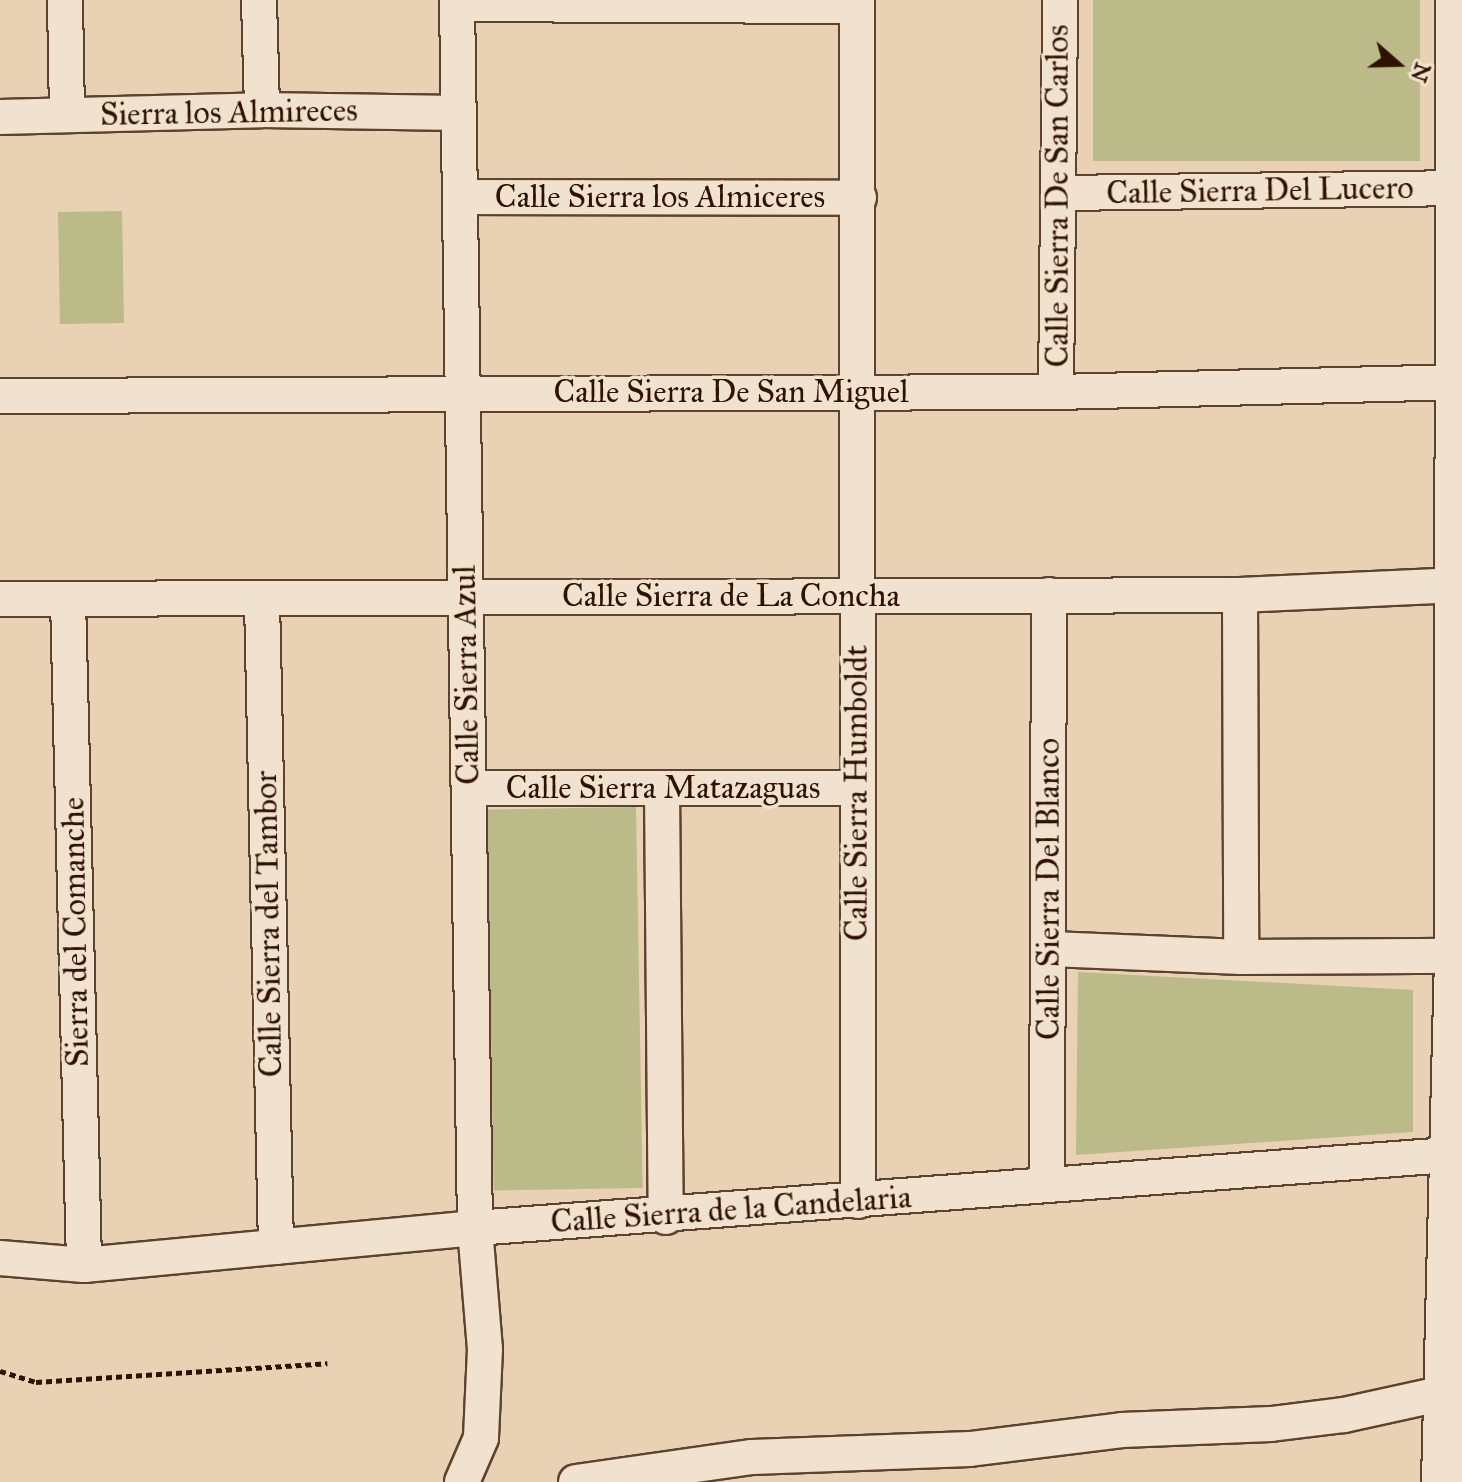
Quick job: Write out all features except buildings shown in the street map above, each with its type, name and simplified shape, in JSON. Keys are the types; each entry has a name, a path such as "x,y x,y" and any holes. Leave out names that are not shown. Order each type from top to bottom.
{"main road":[{"path":"1444,1482 1453,1389 1460,956 1458,0"}],"street":[{"path":"65,0 67,115"},
{"path":"259,0 262,110"},
{"name":"Calle Sierra De San Carlos","path":"1056,392 1060,0"},
{"path":"457,2 857,3"},
{"name":"Calle Sierra Azul","path":"457,2 475,1228 485,1349 481,1438 462,1482"},
{"name":"Calle Sierra Humboldt","path":"857,3 861,393 856,788 858,1201"},
{"name":"Sierra los Almireces","path":"0,117 262,110 458,113"},
{"name":"Calle Sierra Del Lucero","path":"1058,193 1460,188"},
{"name":"Calle Sierra los Almiceres","path":"461,197 859,198"},
{"name":"Calle Sierra De San Miguel","path":"0,396 461,391 1056,392 1460,382"},
{"name":"Calle Sierra de La Concha","path":"0,599 262,600 466,594 858,598 1240,595 1460,585"},
{"name":"Calle Sierra Del Blanco","path":"1047,1183 1051,949 1049,595"},
{"path":"1240,595 1241,957"},
{"name":"Sierra del Comanche","path":"68,599 84,1265"},
{"name":"Calle Sierra del Tambor","path":"262,600 276,1247"},
{"name":"Calle Sierra Matazaguas","path":"469,788 856,788"},
{"path":"662,789 666,1217"},
{"path":"1051,949 1241,957 1460,956"},
{"name":"Calle Sierra de la Candelaria","path":"0,1258 84,1265 475,1228 666,1217 1047,1183 1456,1155"},
{"path":"576,1482 752,1457 970,1449 1122,1430 1271,1424 1344,1415 1453,1389"}],"path":[{"path":"0,1371 36,1382 327,1363"}],"shaded area":[{"path":"1093,0 1420,0 1420,161 1093,161"},
{"path":"122,211 124,323 60,324 58,212"},
{"path":"636,807 643,1188 494,1191 487,810"},
{"path":"1078,972 1413,990 1413,1132 1076,1155"}]}
